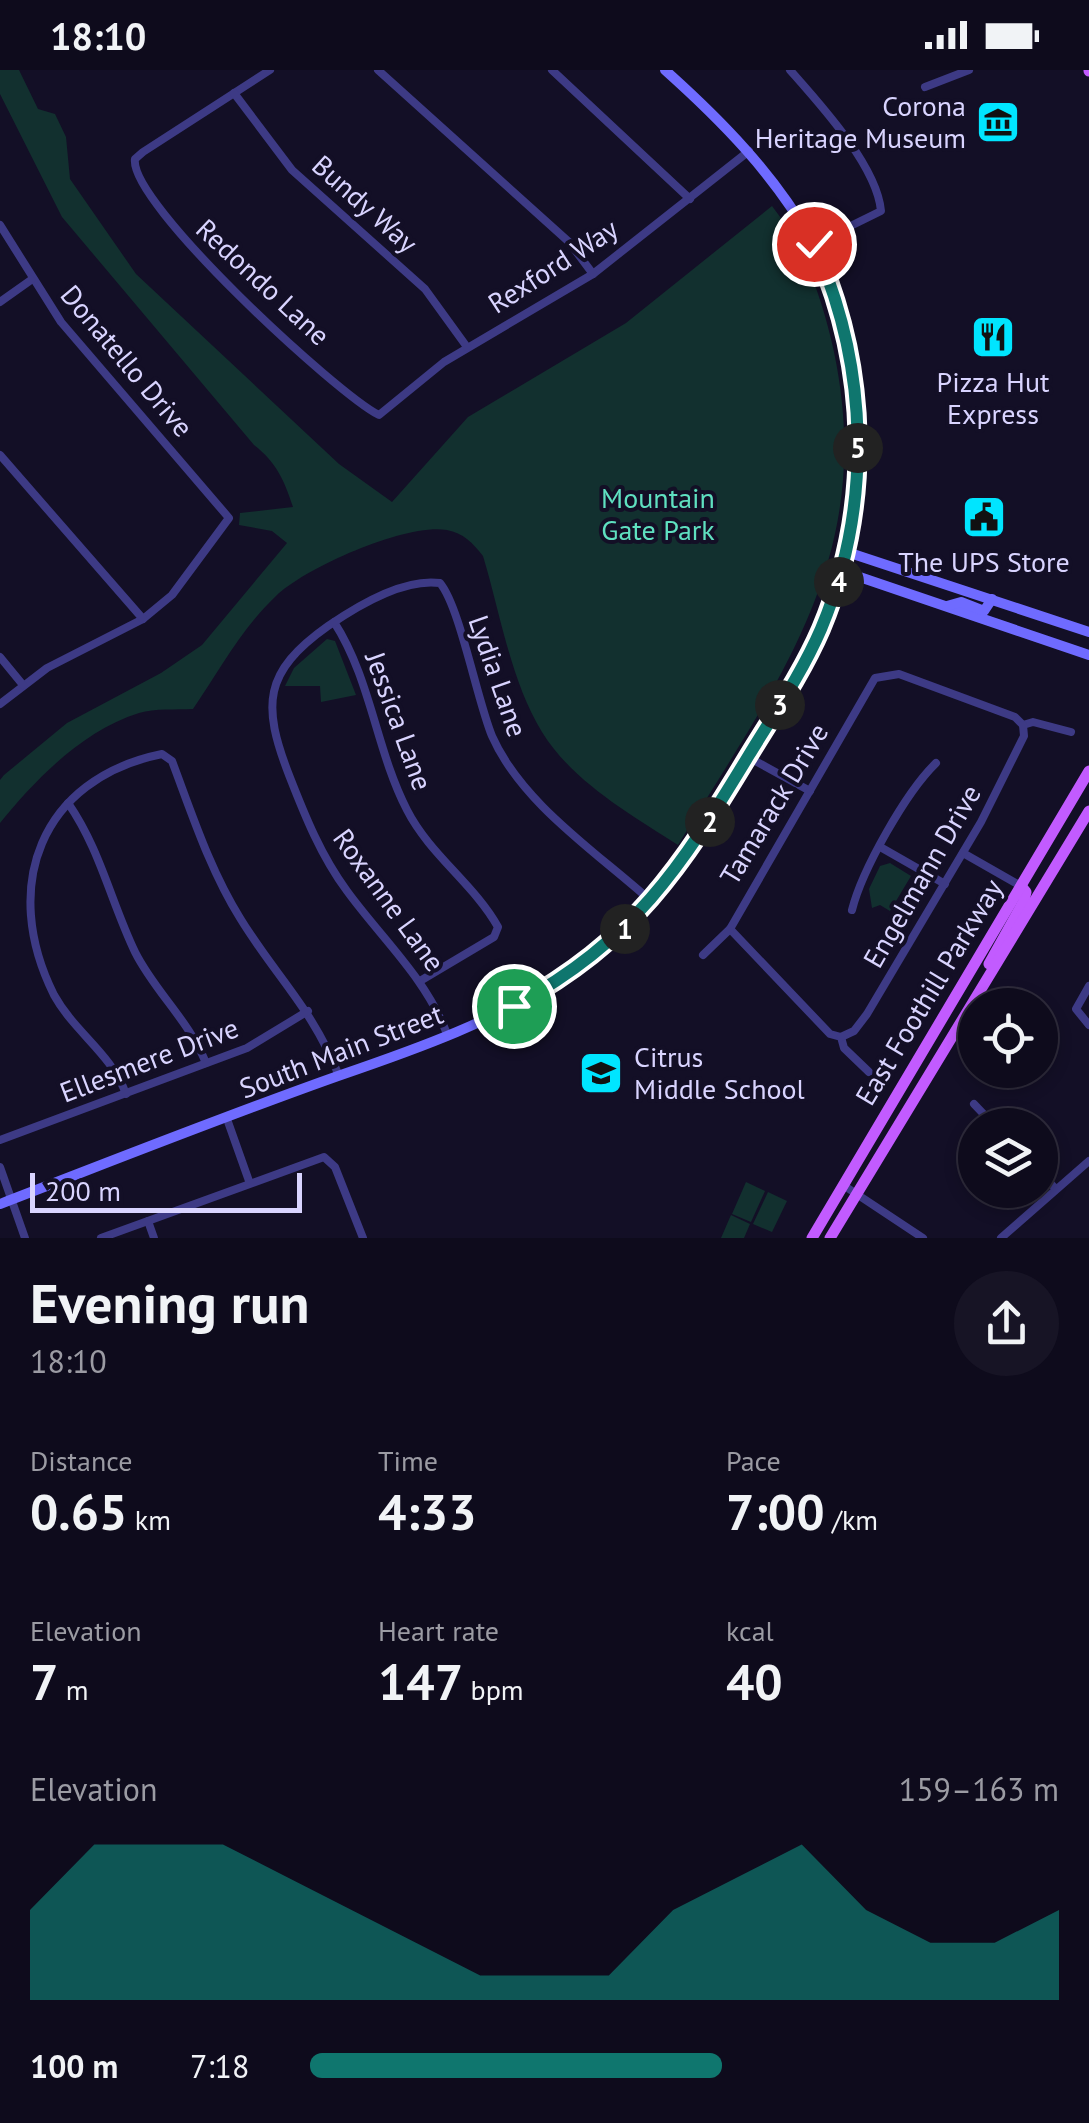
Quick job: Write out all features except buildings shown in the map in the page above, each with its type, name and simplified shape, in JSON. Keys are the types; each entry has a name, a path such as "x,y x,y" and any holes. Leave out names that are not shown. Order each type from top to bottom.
{"main road":[{"name":"South Main Street","path":"6,1202 448,1034 504,1011 547,987 610,942 652,902 690,852 748,757 818,634 842,572 859,467 853,376 828,277 814,244 749,151 665,70"},
{"path":"847,552 1089,632"},
{"path":"842,572 1089,656"},
{"path":"946,606 961,602 984,611 992,600"},
{"name":"East Foothill Parkway","path":"812,1238 1089,771"},
{"name":"East Foothill Parkway","path":"980,988 1089,810"},
{"path":"980,988 995,947 1024,900 1026,892 1021,886"},
{"name":"East Foothill Parkway","path":"830,1238 958,1025"}],"street":[{"path":"234,93 270,70"},
{"path":"378,70 569,242 593,274"},
{"path":"552,70 690,199"},
{"path":"790,70 826,111 879,192 881,211 814,244"},
{"path":"925,86 969,70"},
{"name":"Redondo Lane","path":"234,93 143,152 134,166 166,220 204,262 379,415"},
{"name":"Bundy Way","path":"234,93 292,170 425,289 466,348"},
{"name":"Rexford Way","path":"379,415 466,348 593,274 749,151"},
{"name":"Donatello Drive","path":"0,226 61,322 229,518 172,595 143,620"},
{"path":"0,302 31,280"},
{"path":"0,455 143,620 23,685 0,704"},
{"name":"Lydia Lane","path":"334,622 390,593 440,582 491,734 506,764 530,793 652,902"},
{"name":"Roxanne Lane","path":"334,622 300,646 277,677 271,724 314,838 346,890 420,981 448,1034"},
{"name":"Jessica Lane","path":"334,622 355,660 388,770 409,814 434,852 498,927 494,937 420,981"},
{"path":"0,658 23,685"},
{"name":"Tamarack Drive","path":"703,955 730,929 869,686 883,673 899,674 978,703 1015,717 1023,725"},
{"path":"1023,725 1032,722 1071,732"},
{"name":"Engelmann Drive","path":"841,1037 854,1032 868,1014 944,884 1024,736 1023,725"},
{"path":"126,1094 117,1069 55,997 26,920 24,899 37,846 68,803 115,766 168,755 216,874 238,914 322,1032 340,1076"},
{"path":"748,757 810,791"},
{"path":"852,910 858,886 915,783 936,763"},
{"path":"68,803 88,832 134,950 186,1020 206,1062"},
{"path":"882,848 944,884"},
{"path":"962,853 1021,886"},
{"path":"730,929 734,938 830,1034 841,1037 844,1048 868,1072"},
{"path":"1089,986 1076,1009 1089,1025"},
{"name":"Ellesmere Drive","path":"0,1140 247,1048 308,1011"},
{"path":"974,1104 978,1108"},
{"path":"226,1119 249,1181"},
{"path":"101,1238 249,1181 324,1157 331,1159 363,1238"},
{"path":"1058,1186 1089,1160"},
{"path":"0,1168 6,1202 26,1238"},
{"path":"843,1186 924,1238"},
{"path":"1001,1238 1033,1208"},
{"path":"148,1221 154,1238"}],"green space":[{"name":"Mountain Gate Park","path":"0,70 19,70 38,109 55,114 66,137 70,179 136,274 339,464 392,502 468,417 626,323 772,206 803,257 830,333 844,425 842,492 830,555 810,614 751,727 678,845 604,796 555,750 522,691 483,556 467,539 447,530 407,533 382,540 332,561 290,585 252,622 193,709 145,711 98,732 62,758 0,823 0,780 4,775 67,723 161,673 202,645 287,543 272,531 239,525 240,513 293,507 274,465 62,217 0,94"},
{"path":"327,639 335,641 356,695 321,702 320,686 285,686 294,668"},
{"path":"890,863 911,876 890,911 880,905 872,908 869,889 880,866"},
{"path":"746,1182 765,1191 751,1222 732,1214"},
{"path":"768,1192 787,1201 772,1232 753,1224"},
{"path":"731,1215 750,1224 744,1238 721,1238"}],"place":[{"name":"Corona Heritage Museum","path":"998,122"},
{"name":"Pizza Hut Express","path":"993,337"},
{"name":"The UPS Store","path":"984,517"},
{"name":"Citrus Middle School","path":"601,1073"}],"route":[{"path":"514,1006 570,972 621,933 683,863 780,704 818,634 838,586 859,467 857,414 843,328 814,244"}]}
